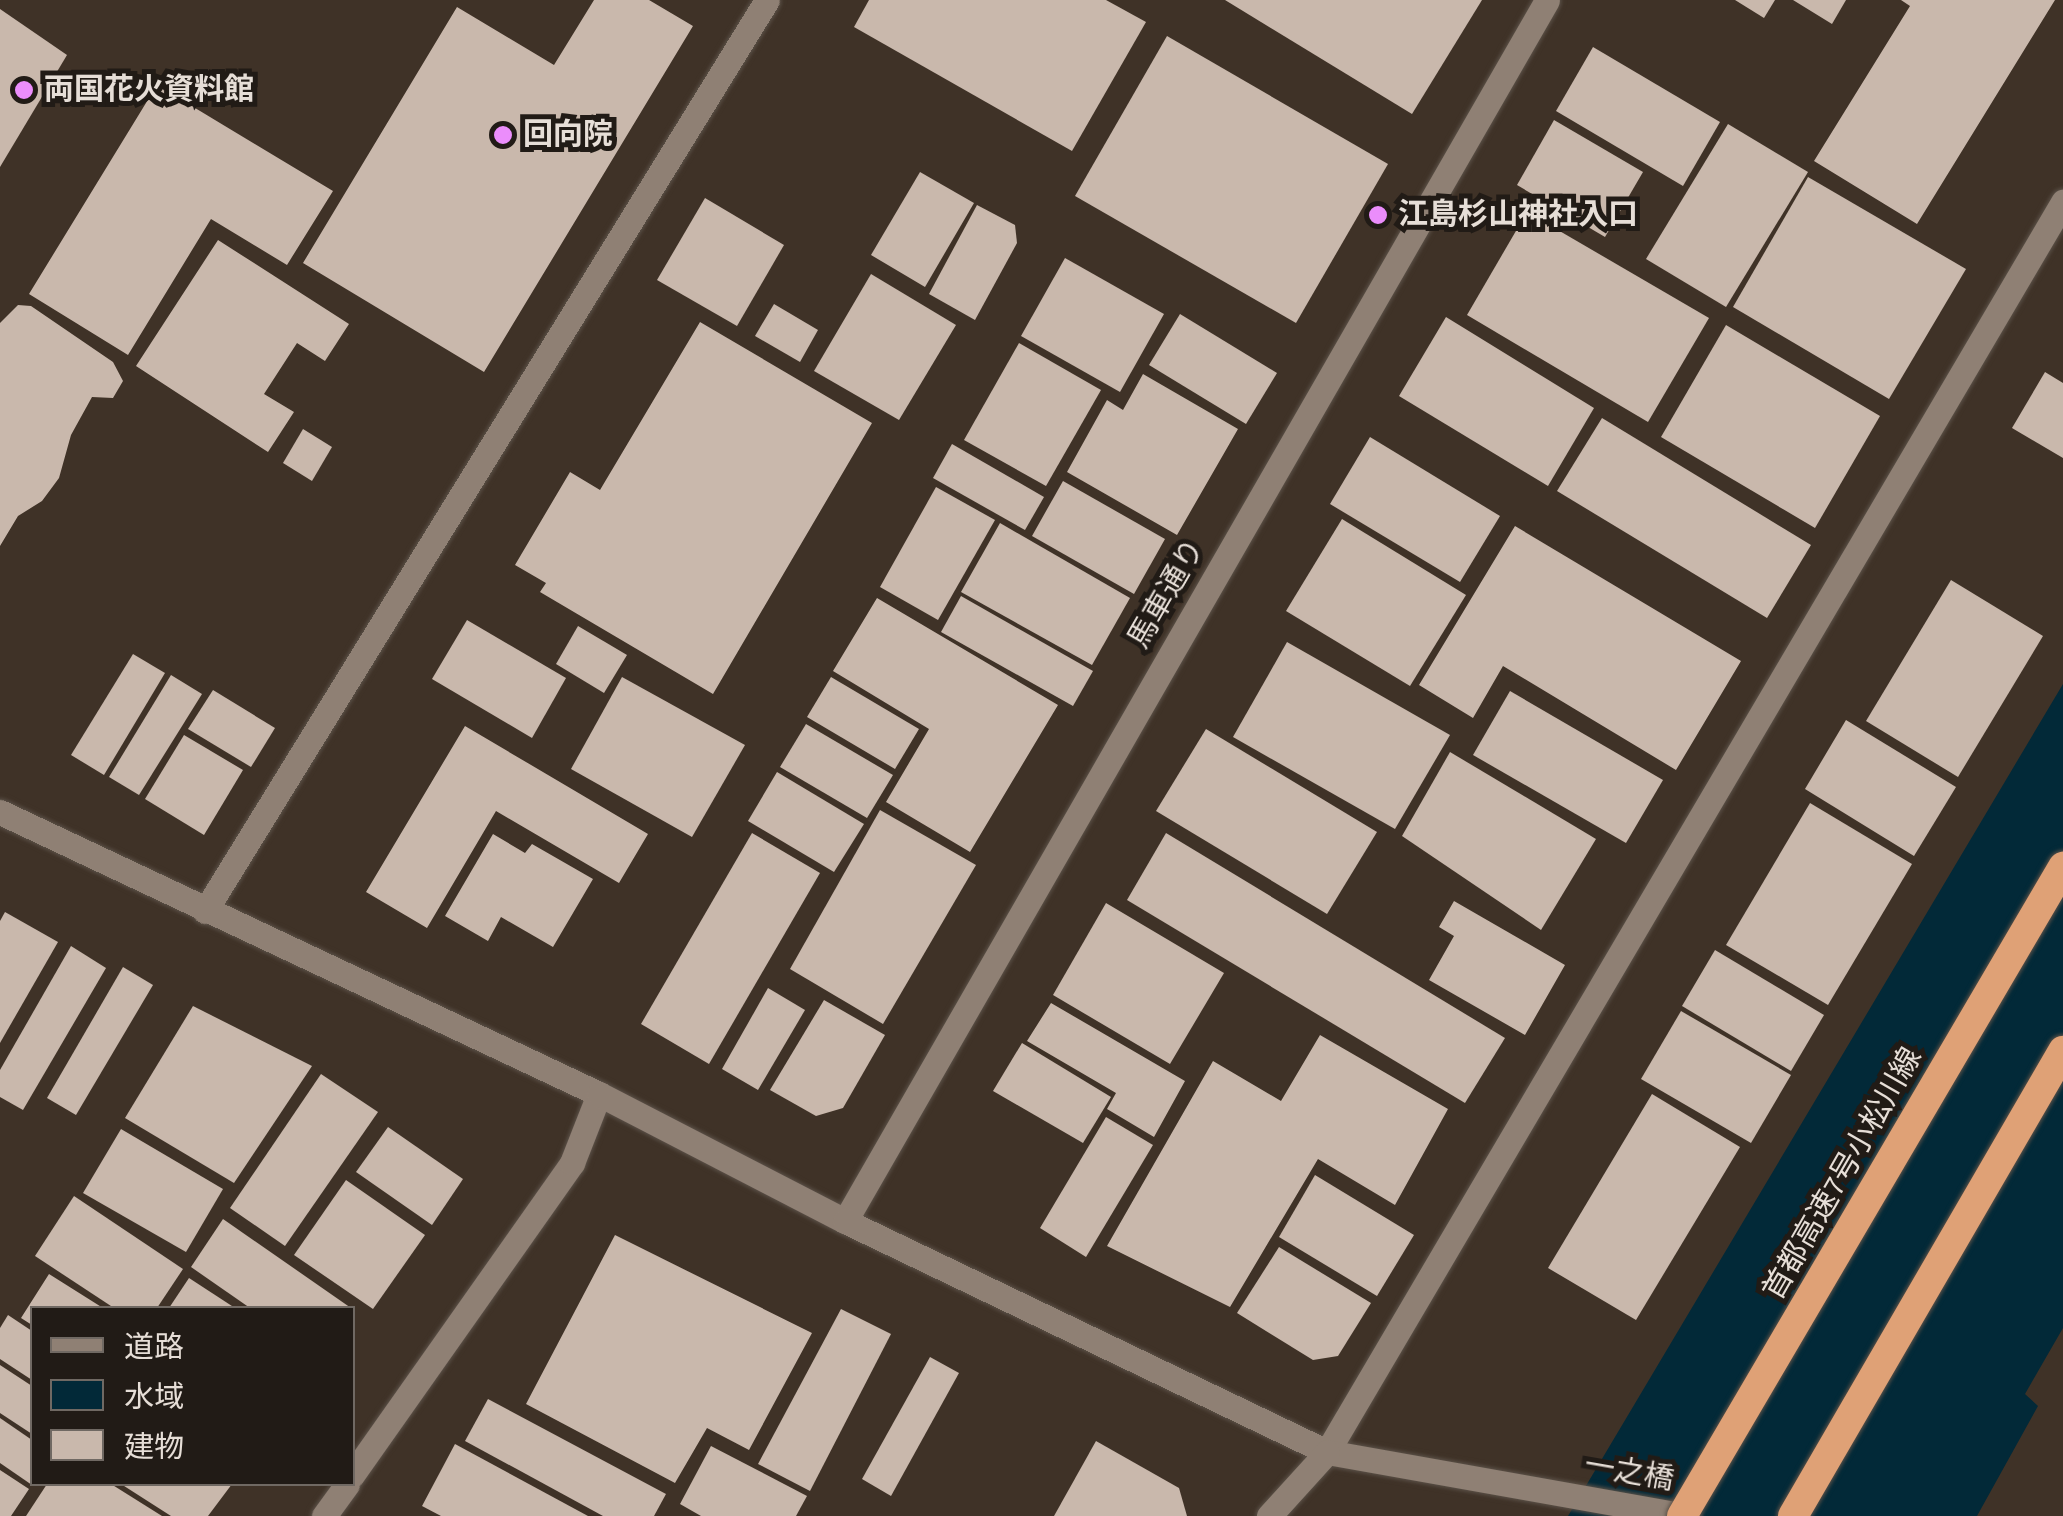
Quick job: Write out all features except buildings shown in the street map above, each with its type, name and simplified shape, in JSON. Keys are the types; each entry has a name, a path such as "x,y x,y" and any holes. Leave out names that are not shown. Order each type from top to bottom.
{"highway":[{"name":"首都高速7号小松川線","path":"1684,1516 2063,867"},
{"path":"1792,1516 2063,1051"}],"street":[{"path":"205,911 767,0"},
{"name":"馬車通り","path":"845,1221 1546,0"},
{"path":"1269,1516 1328,1452 2063,202"},
{"name":"一之橋","path":"0,812 599,1094 845,1221 1328,1452 1684,1516"},
{"path":"355,1471 572,1163 599,1094"},
{"path":"324,1516 345,1486"}],"water":[{"path":"2063,684 2063,1328 2025,1394 2038,1406 1977,1516 1568,1516"}],"place":[{"name":"両国花火資料館","path":"24,90"},
{"name":"回向院","path":"503,135"},
{"name":"江島杉山神社入口","path":"1378,215"}]}
